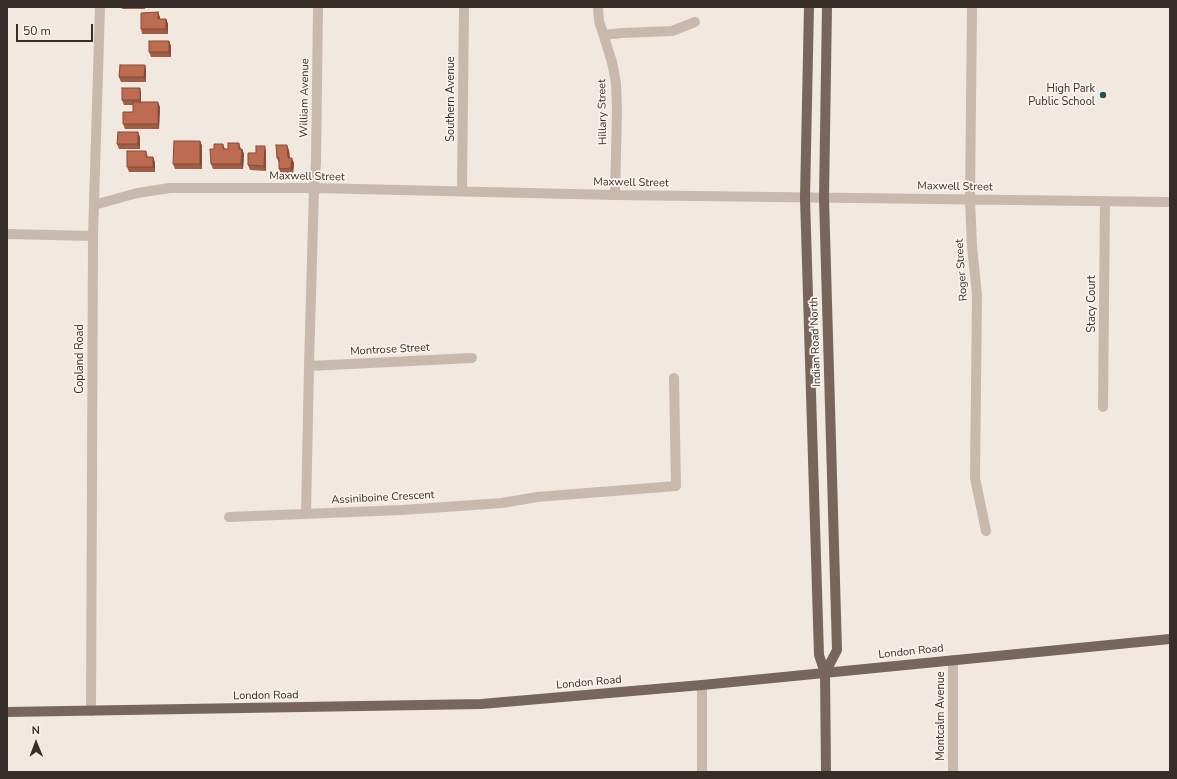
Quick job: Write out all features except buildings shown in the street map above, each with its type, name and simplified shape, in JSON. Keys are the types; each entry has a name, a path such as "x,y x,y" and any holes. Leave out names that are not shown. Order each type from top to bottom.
{"main road":[{"name":"Indian Road North","path":"809,7 805,198 819,655 825,673 826,772"},
{"name":"Indian Road North","path":"825,673 837,650 824,198 827,7"},
{"name":"London Road","path":"7,712 482,704 702,685 1170,639"}],"street":[{"name":"Copland Road","path":"91,711 93,236 100,7"},
{"name":"William Avenue","path":"314,188 316,162 318,7"},
{"name":"Southern Avenue","path":"462,192 464,7"},
{"name":"Hillary Street","path":"598,7 599,21 612,62 616,83 617,110 615,195"},
{"name":"Roger Street","path":"972,7 970,200 972,246 977,295 975,478 986,530"},
{"path":"604,35 672,31 695,22"},
{"name":"Maxwell Street","path":"94,205 137,193 170,188 314,188 615,195 1170,202"},
{"path":"229,517 306,514 314,188"},
{"name":"Stacy Court","path":"1103,407 1104,201"},
{"path":"7,234 93,236"},
{"name":"Montrose Street","path":"309,366 472,358"},
{"name":"Assiniboine Crescent","path":"306,514 402,510 502,503 537,497 676,486 674,378"},
{"name":"Montcalm Avenue","path":"953,660 953,772"},
{"path":"702,685 702,772"}],"place":[{"name":"High Park Public School","path":"1103,95"}]}
